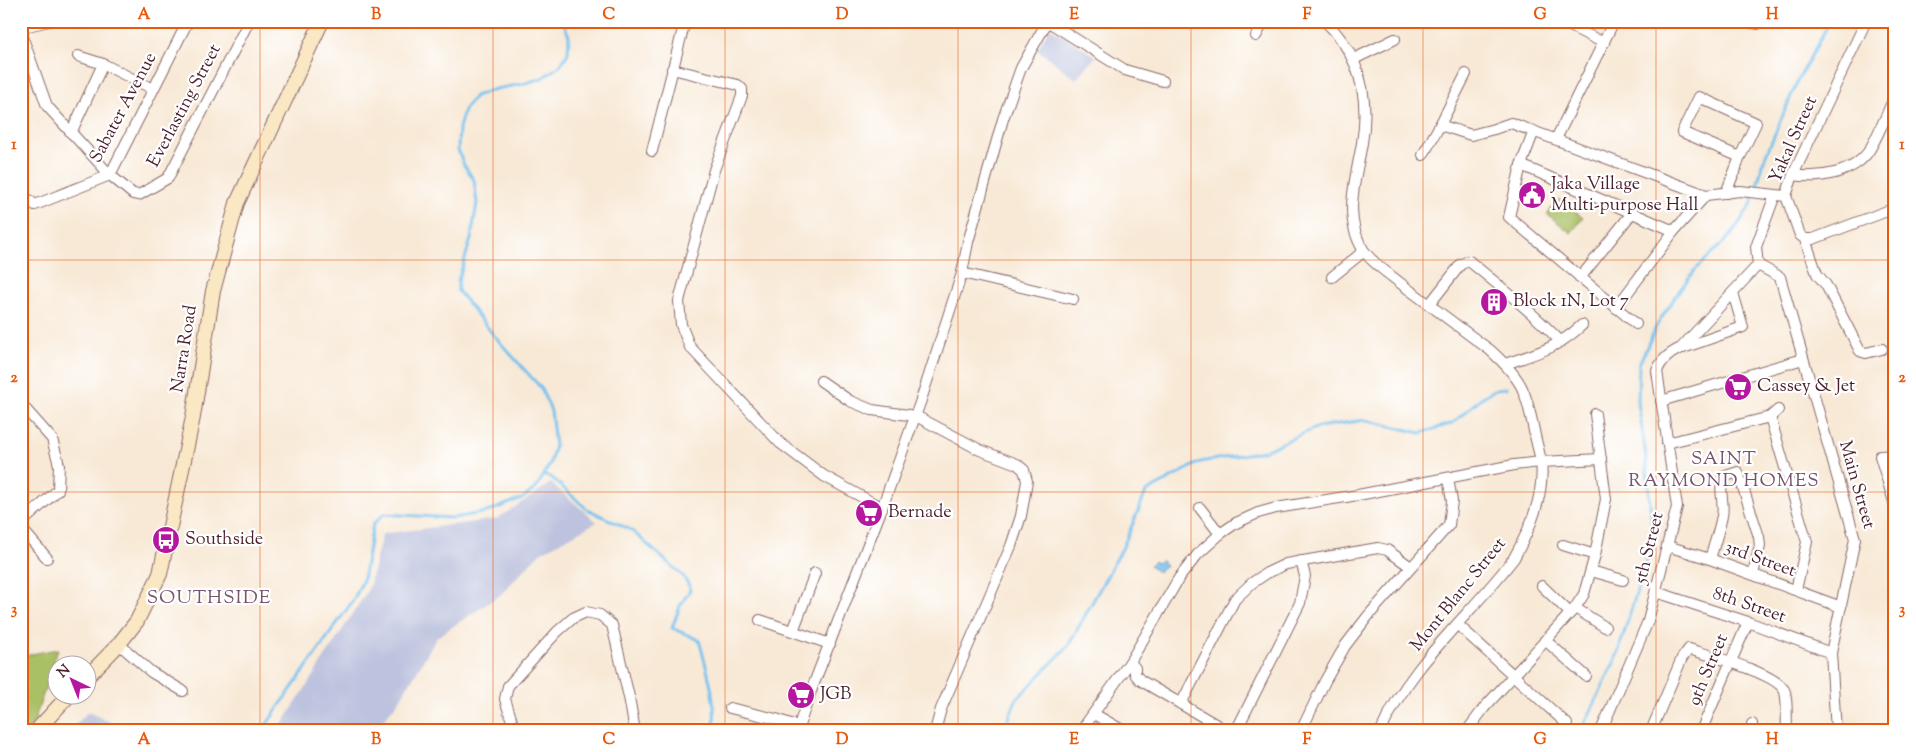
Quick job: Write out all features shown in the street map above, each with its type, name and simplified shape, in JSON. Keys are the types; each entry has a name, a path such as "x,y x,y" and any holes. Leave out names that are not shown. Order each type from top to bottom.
{"street":[{"path":"49,21 27,26 21,32 47,106 110,175"},
{"name":"Sabater Avenue","path":"21,189 29,202 35,205 110,175 188,21"},
{"name":"Everlasting Street","path":"110,175 134,194 139,195 168,178 249,21"},
{"name":"Narra Road","path":"98,666 119,644 137,621 160,574 193,417 213,291 237,203 322,21"},
{"path":"652,151 685,21"},
{"path":"730,708 776,719 798,729 916,416 962,273 968,242 1003,119 1021,68 1047,21 1125,70 1163,81"},
{"path":"1256,36 1264,21"},
{"name":"Mont Blanc Street","path":"1325,21 1340,36 1354,59 1362,90 1364,123 1352,200 1352,214 1355,231 1364,251 1381,267 1505,364 1518,380 1527,398 1541,462 1540,493 1524,540 1503,573 1413,676 1381,731"},
{"path":"1560,21 1604,43"},
{"path":"1556,139 1614,21"},
{"path":"1743,21 1757,24 1762,21"},
{"name":"Yakal Street","path":"1866,21 1793,175 1786,196 1800,235 1806,240 1817,274 1833,297 1860,351 1866,353 1882,349"},
{"path":"1354,59 1395,39"},
{"path":"78,56 103,64 153,89"},
{"path":"71,133 103,64"},
{"path":"672,69 738,85 742,89 742,96 714,170 679,301 681,325 690,347 780,443 824,476 882,508"},
{"path":"1422,155 1440,126 1466,74"},
{"path":"1793,175 1808,177 1831,174 1861,159 1869,150 1895,96"},
{"path":"1726,193 1740,156 1756,123 1699,97 1682,132 1740,156"},
{"path":"1440,126 1471,135 1494,130 1511,123 1706,195 1740,192 1786,196"},
{"path":"1534,131 1521,165 1509,217 1636,324"},
{"path":"1521,165 1674,231"},
{"path":"1616,308 1674,231 1706,195"},
{"path":"1681,348 1758,265 1756,247 1775,195"},
{"path":"1806,240 1895,208"},
{"path":"1580,278 1632,213"},
{"path":"1332,277 1364,251"},
{"path":"1430,305 1461,264 1468,261 1512,295 1561,342"},
{"name":"Main Street","path":"1758,265 1780,277 1855,539 1831,653 1836,731"},
{"path":"962,273 1073,299"},
{"path":"1681,348 1743,327 1733,293"},
{"path":"1505,364 1553,347 1582,325"},
{"name":"5th Street","path":"1601,731 1648,621 1677,507 1657,371 1659,365 1671,352 1681,348"},
{"path":"1661,401 1803,359"},
{"path":"821,380 850,401 872,410 916,416 980,450 1016,464 1024,470 1027,481 1023,508 1011,546 934,731"},
{"path":"21,404 52,439 59,465 58,490 21,523"},
{"path":"1667,443 1774,413 1807,542 1796,590"},
{"path":"1466,731 1484,708 1573,611 1584,594 1595,555 1606,499 1595,414"},
{"path":"1895,455 1880,456 1895,505"},
{"path":"1082,731 1130,662 1179,578 1198,554 1220,534 1236,523 1258,513 1276,508 1448,478 1541,462 1601,460"},
{"path":"1710,559 1722,517 1723,506 1720,484 1724,477 1738,472 1759,537 1760,546 1753,574"},
{"path":"1301,731 1325,681 1345,646 1368,616 1449,525 1452,500 1448,478"},
{"path":"1200,508 1220,534"},
{"path":"21,528 47,558"},
{"path":"1563,545 1595,555"},
{"name":"3rd Street","path":"1667,546 1753,574 1841,607"},
{"path":"1181,704 1235,599 1252,583 1267,574 1286,564 1378,548 1387,550 1411,568"},
{"path":"1236,731 1300,603 1305,576 1301,561"},
{"path":"1591,570 1623,580"},
{"path":"793,631 815,573"},
{"path":"1542,586 1573,611 1605,627"},
{"name":"8th Street","path":"1656,592 1748,622 1831,653"},
{"path":"515,731 505,700 508,686 558,632 573,618 586,612 600,615 612,625 629,696 634,731"},
{"path":"760,620 830,644"},
{"name":"9th Street","path":"1701,731 1748,622"},
{"path":"1458,625 1567,724"},
{"path":"1545,640 1586,676"},
{"path":"119,644 143,666 183,691"},
{"path":"1651,731 1688,647 1730,661 1776,680 1785,692 1787,731"},
{"path":"1130,662 1140,680 1228,731"},
{"path":"36,731 61,704"},
{"path":"1094,714 1121,730"},
{"path":"1888,731 1895,729"}],"shaded area":[{"path":"1050,28 1096,56 1076,79 1037,49"},
{"path":"551,483 597,522 540,553 500,595 437,637 399,701 374,731 278,731 369,588 382,534 497,519"},
{"path":"88,712 130,731 69,731"}],"green space":[{"path":"1559,199 1583,218 1571,233 1547,214"},
{"path":"58,649 56,654 48,654 48,679 34,722 26,731 21,731 21,656"}],"water":[{"path":"1161,560 1166,565 1158,573 1150,565 1154,561 1157,563"}],"waterway":[{"path":"262,731 354,599 363,580 373,524 384,514 453,518 487,512 523,498 536,488 550,464 555,445 551,411 541,388 496,338 458,291 458,281 471,239 477,203 474,180 464,165 458,150 459,128 464,110 475,96 495,89 523,84 542,78 560,66 568,53 569,36 563,21"},
{"path":"1581,731 1616,659 1649,552 1652,527 1646,457 1638,402 1639,364 1657,325 1679,291 1695,270 1732,234 1752,203 1765,157 1797,82 1830,21"},
{"path":"1004,731 1016,700 1068,646 1123,547 1146,492 1200,462 1264,451 1318,427 1365,420 1421,433 1453,423 1481,398 1496,389 1506,388"},
{"path":"544,475 551,477 587,509 631,530 683,576 689,585 690,590 680,606 672,628 699,640 713,696 714,731"}],"place":[{"name":"Jaka Village Multi-purpose Hall","path":"1532,195"},
{"name":"Block 1N, Lot 7","path":"1494,302"},
{"name":"Cassey & Jet","path":"1738,387"},
{"name":"Bernade","path":"869,513"},
{"name":"Southside","path":"166,540"},
{"name":"JGB","path":"801,695"}],"district":[{"name":"SAINT RAYMOND HOMES","path":"1724,470"},
{"name":"SOUTHSIDE","path":"209,598"}]}
